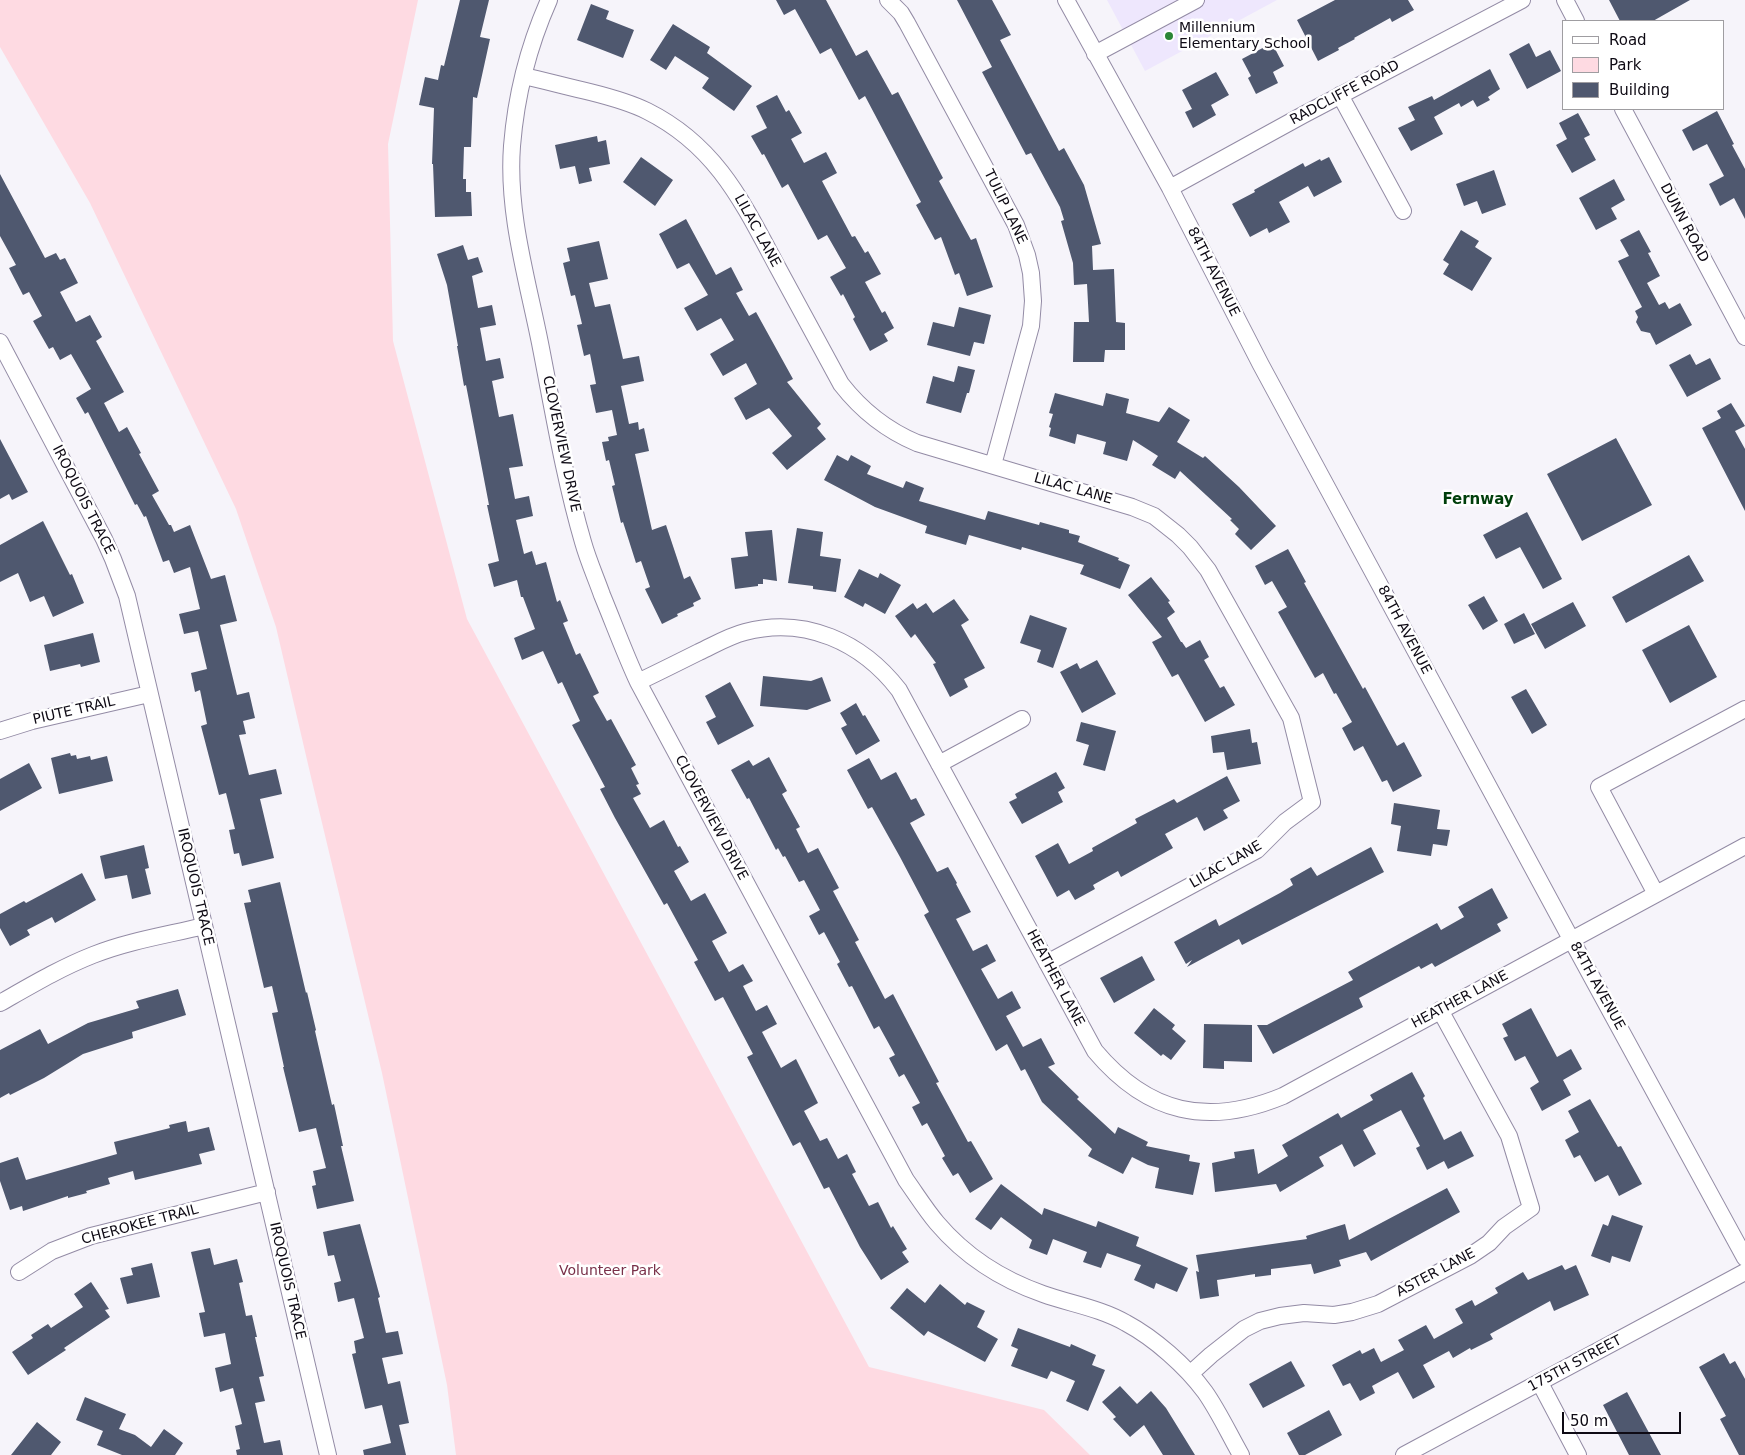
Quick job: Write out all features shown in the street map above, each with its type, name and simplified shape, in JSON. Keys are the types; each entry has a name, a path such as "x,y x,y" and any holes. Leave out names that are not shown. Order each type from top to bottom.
{"street":[{"name":"CLOVERVIEW DRIVE","path":"548,0 538,23 524,76 512,146 512,188 519,247 568,486 583,544 638,682 906,1180 937,1223 960,1246 994,1271 1042,1294 1104,1313 1128,1324 1171,1355 1205,1393 1241,1455"},
{"name":"TULIP LANE","path":"888,0 901,13 1016,225 1027,255 1031,273 1033,302 1031,326 993,465"},
{"name":"84TH AVENUE","path":"1066,0 1170,188 1266,374 1745,1258"},
{"path":"1095,54 1196,0"},
{"name":"RADCLIFFE ROAD","path":"1170,188 1340,95 1522,0"},
{"path":"1565,0 1575,20"},
{"name":"LILAC LANE","path":"524,76 628,102 668,123 690,139 720,170 732,186 841,384 870,415 899,435 916,443 1132,507 1154,516 1190,547 1208,570 1291,718 1312,802 1285,822 1257,850 1047,963"},
{"path":"1340,95 1403,211"},
{"name":"DUNN ROAD","path":"1624,110 1745,338"},
{"name":"IROQUOIS TRACE","path":"0,342 113,559 127,596 328,1455"},
{"name":"HEATHER LANE","path":"638,682 728,638 744,632 784,627 824,634 840,640 874,662 899,690 1095,1051 1111,1069 1135,1090 1167,1105 1186,1110 1215,1113 1242,1110 1283,1096 1745,846"},
{"name":"PIUTE TRAIL","path":"0,731 32,721 149,694"},
{"path":"1656,894 1598,787 1745,710"},
{"path":"939,764 1022,719"},
{"path":"0,1003 72,964 115,947 204,926"},
{"name":"ASTER LANE","path":"1190,1374 1211,1354 1244,1329 1260,1321 1296,1314 1352,1312 1378,1304 1470,1256 1489,1244 1504,1227 1531,1208 1509,1136 1440,1010"},
{"name":"CHEROKEE TRAIL","path":"19,1272 52,1251 91,1236 267,1192"},
{"name":"175TH STREET","path":"1404,1455 1745,1272"},
{"path":"1540,1383 1578,1455"}],"shaded area":[{"name":"Millennium Elementary School","path":"1107,0 1277,0 1145,71"}],"green space":[{"name":"Volunteer Park","path":"0,0 418,0 388,144 393,341 467,619 869,1367 1044,1410 1090,1455 456,1455 447,1385 382,1073 276,627 236,509 90,203 0,47"}],"building":[{"path":"460,0 489,0 480,37 490,39 477,98 473,97 471,147 464,147 463,179 466,179 466,192 471,192 472,216 435,217 432,164 434,108 419,105 425,77 438,80 441,65 444,66"},
{"path":"776,0 826,0 856,56 867,50 892,95 898,92 943,178 939,181 971,240 976,238 993,287 967,296 959,273 955,275 941,237 935,240 916,205 921,202 865,96 859,100 831,48 820,54 795,9 784,15"},
{"path":"957,0 992,0 1011,35 1000,40 1059,151 1064,148 1084,185 1101,244 1092,246 1093,270 1114,269 1116,322 1125,323 1125,350 1105,350 1104,362 1073,362 1074,322 1089,322 1087,284 1074,285 1073,263 1061,221 1064,220 1060,207 1031,153 1026,155 982,72 992,67"},
{"path":"1335,0 1408,0 1414,10 1392,22 1390,18 1318,61 1297,20"},
{"path":"1609,0 1690,0 1655,20 1619,20"},
{"path":"591,4 609,11 606,19 634,30 623,58 577,40"},
{"path":"673,24 710,47 707,53 752,86 734,111 702,88 709,78 675,56 666,70 650,60"},
{"path":"1272,43 1284,66 1273,72 1278,83 1256,94 1248,78 1251,76 1242,59"},
{"path":"1529,43 1536,57 1550,50 1561,71 1527,89 1509,54"},
{"path":"1490,69 1500,89 1488,97 1490,100 1477,107 1473,100 1461,107 1459,103 1434,117 1443,134 1411,151 1398,128 1415,120 1408,107 1432,96 1434,100"},
{"path":"1216,72 1229,95 1211,105 1216,115 1193,128 1185,112 1192,109 1182,90"},
{"path":"777,95 786,112 789,110 802,133 791,139 804,163 826,152 837,173 822,181 852,237 855,236 865,253 868,251 881,274 865,282 882,313 885,311 894,328 884,334 888,341 870,351 853,319 855,317 843,294 841,296 830,277 846,268 827,235 818,240 788,184 782,188 764,154 762,155 751,136 767,128 756,106"},
{"path":"1717,111 1745,169 1745,219 1734,198 1720,206 1709,184 1724,176 1707,144 1693,151 1682,130"},
{"path":"1578,113 1590,135 1584,138 1596,160 1572,173 1556,145 1567,139 1559,123"},
{"path":"597,136 598,142 606,140 610,164 589,168 592,181 579,184 575,166 560,169 555,145"},
{"path":"641,157 673,180 655,206 623,182"},
{"path":"1329,157 1342,182 1314,197 1308,186 1279,202 1290,222 1269,233 1267,228 1250,237 1232,204 1303,163 1305,167 1320,159 1321,161"},
{"path":"1494,170 1506,205 1482,214 1477,201 1464,206 1456,184"},
{"path":"0,174 45,258 56,253 60,260 65,258 78,283 60,292 76,322 90,315 102,337 96,341 124,392 104,403 119,432 127,427 141,453 139,454 159,491 152,495 174,532 190,525 211,579 225,575 237,621 220,625 237,695 249,692 255,718 243,721 246,734 239,735 249,775 276,769 282,794 260,799 274,858 242,866 239,853 234,854 229,830 235,829 226,793 219,795 201,726 207,724 200,690 195,692 191,673 207,669 198,631 184,634 179,614 200,609 190,567 174,573 169,560 163,562 146,516 144,517 137,504 135,505 88,412 85,414 76,398 91,389 71,354 60,360 53,347 49,349 33,321 42,316 29,292 23,295 9,268 16,265 0,236"},
{"path":"1614,179 1625,200 1611,208 1617,219 1596,230 1579,198"},
{"path":"686,219 716,275 731,267 743,290 736,293 749,316 756,312 793,379 787,382 821,424 817,428 826,439 787,470 772,453 792,436 769,408 746,420 734,398 757,384 746,363 723,376 710,354 734,340 721,318 697,331 684,308 708,295 689,263 677,269 659,234"},
{"path":"1461,230 1479,241 1475,247 1492,258 1472,291 1443,274 1449,264 1443,260"},
{"path":"1639,230 1651,252 1648,253 1660,276 1647,283 1659,305 1665,302 1669,309 1680,303 1692,325 1656,345 1650,333 1641,331 1636,322 1638,317 1635,311 1642,307 1618,261 1629,256 1620,240"},
{"path":"599,241 608,279 589,283 595,307 610,304 623,359 639,356 644,381 621,386 629,424 638,422 639,430 644,428 649,451 635,454 652,530 666,525 684,579 690,576 701,599 693,603 694,606 662,624 645,589 650,587 641,561 636,563 623,522 621,523 612,486 615,485 609,460 606,461 602,442 609,441 608,437 617,435 612,410 596,413 590,385 596,384 590,354 584,356 577,325 582,324 575,295 571,296 563,263 570,261 567,248"},
{"path":"463,245 468,260 478,257 483,272 472,276 478,308 492,305 496,325 480,328 486,361 500,358 504,378 492,381 499,417 513,414 523,466 509,468 515,499 529,496 533,516 516,520 524,554 532,551 536,565 546,562 557,602 560,600 568,621 563,623 576,655 580,653 599,693 593,696 607,721 611,719 636,765 631,768 639,784 636,785 641,794 633,798 650,828 664,820 678,847 680,846 689,862 674,871 691,901 705,893 727,933 712,941 729,972 743,964 753,981 743,986 756,1011 767,1005 777,1024 762,1032 781,1068 796,1059 818,1103 804,1111 820,1141 827,1138 838,1159 847,1154 856,1172 852,1174 869,1206 878,1202 891,1228 893,1226 907,1249 902,1252 909,1262 881,1280 860,1247 829,1187 824,1189 800,1142 793,1146 747,1057 753,1054 723,997 715,1001 694,962 698,960 667,903 664,905 615,818 600,789 605,787 572,725 580,721 562,682 558,684 543,651 522,660 514,638 535,629 523,597 521,597 517,580 494,587 488,564 499,561 466,385 464,386 447,285 437,254"},
{"path":"959,307 991,315 984,344 974,342 970,356 927,345 933,322 954,327"},
{"path":"1690,354 1696,365 1710,358 1721,379 1687,397 1669,365"},
{"path":"958,366 975,370 961,413 926,403 933,376 954,382"},
{"path":"1055,393 1103,406 1106,393 1129,399 1126,413 1159,422 1169,407 1190,420 1177,442 1203,458 1205,456 1239,487 1276,526 1251,550 1235,534 1239,529 1230,520 1232,519 1180,471 1175,479 1152,465 1158,456 1133,440 1127,461 1103,454 1106,442 1077,434 1075,444 1049,436 1051,428 1049,427 1053,414 1049,413"},
{"path":"1731,403 1745,426 1735,431 1745,449 1745,511 1702,428 1721,418 1717,411"},
{"path":"1616,438 1652,505 1582,541 1547,474"},
{"path":"0,439 28,492 12,500 9,494 0,499"},
{"path":"837,455 848,461 851,455 871,466 867,474 903,488 906,481 924,488 919,501 985,520 988,511 1039,525 1040,522 1069,530 1069,533 1080,536 1078,542 1119,558 1118,560 1130,565 1120,589 1080,574 1084,565 1022,547 1021,550 969,535 966,545 925,533 927,526 875,507 824,480"},
{"path":"1527,512 1562,579 1543,589 1520,547 1496,559 1483,535"},
{"path":"43,521 70,575 72,574 84,603 53,617 44,596 30,602 18,573 0,582 0,545"},
{"path":"797,528 823,532 820,556 841,559 836,592 813,589 813,586 788,583"},
{"path":"772,530 777,581 763,579 763,584 758,584 758,586 735,589 731,558 748,556 745,532"},
{"path":"1288,549 1306,582 1304,583 1363,689 1365,687 1397,746 1404,742 1422,776 1393,792 1387,780 1382,782 1363,746 1354,751 1342,728 1352,722 1323,673 1315,678 1278,612 1287,607 1272,581 1265,585 1255,566"},
{"path":"1689,555 1704,581 1626,623 1612,597"},
{"path":"859,569 878,578 880,573 901,585 885,614 865,603 863,607 844,597"},
{"path":"1151,577 1170,601 1168,602 1175,612 1167,618 1181,642 1186,648 1200,640 1209,657 1204,660 1220,688 1224,686 1235,705 1205,722 1178,674 1172,677 1152,642 1162,637 1128,595"},
{"path":"1484,596 1498,621 1483,630 1468,605"},
{"path":"954,599 969,620 961,625 985,668 964,679 968,687 950,697 933,664 936,663 915,634 911,638 895,616 913,603 917,609 926,603 933,613"},
{"path":"1573,602 1586,626 1545,649 1531,624"},
{"path":"1524,613 1535,634 1514,644 1504,624"},
{"path":"1030,615 1067,628 1053,668 1037,662 1041,650 1020,643"},
{"path":"1689,625 1717,677 1670,703 1642,650"},
{"path":"93,633 100,662 81,667 80,664 50,671 44,645"},
{"path":"1097,660 1116,694 1082,713 1060,672 1077,663 1080,669"},
{"path":"763,676 811,681 822,677 831,701 807,710 760,706"},
{"path":"730,682 754,726 718,745 706,722 716,717 705,696"},
{"path":"1526,689 1547,725 1532,734 1511,697"},
{"path":"856,703 880,741 856,755 841,728 847,725 840,713"},
{"path":"1081,722 1116,731 1105,771 1083,765 1089,745 1076,741"},
{"path":"1250,729 1252,743 1257,742 1261,764 1227,770 1224,752 1213,753 1211,736"},
{"path":"70,753 71,756 76,755 77,759 90,756 91,760 107,756 113,781 59,794 51,758"},
{"path":"769,757 787,791 782,794 800,827 796,829 808,853 818,848 839,888 833,891 859,940 855,942 885,999 893,994 939,1082 936,1083 968,1142 971,1141 993,1179 970,1193 958,1173 953,1176 942,1158 945,1156 927,1123 922,1126 912,1107 920,1103 904,1074 899,1077 889,1058 895,1055 879,1026 874,1029 852,986 849,987 837,964 840,962 824,932 819,935 809,916 820,910 804,880 799,882 785,856 783,857 778,848 776,850 749,798 747,799 731,770 749,760 753,766"},
{"path":"869,758 881,780 896,772 911,800 916,798 925,815 910,823 937,872 948,867 957,883 971,912 956,919 973,951 987,944 996,961 981,969 998,999 1012,991 1021,1008 1006,1016 1023,1047 1041,1038 1055,1064 1048,1067 1079,1097 1077,1099 1115,1134 1118,1127 1148,1142 1146,1146 1190,1155 1189,1161 1200,1163 1193,1195 1155,1188 1159,1168 1132,1157 1123,1174 1088,1156 1092,1149 1042,1102 1025,1069 1021,1071 1007,1044 996,1051 924,915 929,912 900,857 872,807 868,809 847,770"},
{"path":"29,763 42,788 0,811 0,779"},
{"path":"1056,772 1065,788 1058,792 1063,802 1022,824 1009,802 1017,798 1015,794"},
{"path":"1227,776 1240,801 1223,810 1228,818 1204,831 1197,817 1165,834 1173,848 1121,877 1118,871 1093,885 1095,889 1075,900 1069,890 1057,897 1035,856 1058,843 1069,864 1093,851 1092,848 1137,823 1135,819 1174,799 1177,803"},
{"path":"1394,803 1440,810 1437,829 1450,830 1447,846 1433,844 1431,856 1397,851 1401,826 1391,824"},
{"path":"144,845 149,868 145,869 151,894 132,899 127,875 105,879 100,856"},
{"path":"1371,847 1384,872 1242,945 1239,939 1187,967 1192,960 1186,964 1174,942 1216,919 1219,926 1280,893 1293,885 1290,879 1311,867 1317,876"},
{"path":"82,873 96,900 55,923 52,917 27,930 30,935 10,946 0,928 0,914 24,901 26,903"},
{"path":"280,882 332,1105 334,1104 343,1146 341,1146 354,1201 317,1209 312,1186 316,1185 313,1171 326,1168 316,1128 299,1132 272,1013 278,1012 272,986 264,988 244,903 251,902 248,890"},
{"path":"1492,888 1508,918 1497,924 1501,931 1435,967 1432,963 1421,969 1419,966 1359,998 1363,1007 1273,1054 1257,1025 1267,1025 1353,980 1348,972 1437,923 1441,930 1464,917 1458,907"},
{"path":"1142,956 1155,980 1114,1003 1100,978"},
{"path":"178,989 186,1015 132,1032 133,1038 83,1054 44,1078 0,1098 0,1050 40,1029 48,1044 88,1023 139,1008 136,1001"},
{"path":"1154,1008 1175,1025 1172,1029 1186,1041 1171,1060 1163,1054 1161,1056 1134,1033"},
{"path":"1531,1008 1557,1057 1571,1049 1582,1069 1563,1080 1571,1095 1542,1111 1530,1088 1539,1082 1525,1056 1515,1061 1503,1038 1508,1036 1502,1024"},
{"path":"1204,1024 1252,1025 1252,1062 1224,1061 1224,1069 1203,1068"},
{"path":"1412,1072 1425,1096 1423,1098 1444,1140 1461,1131 1474,1156 1448,1169 1444,1161 1427,1170 1416,1148 1420,1146 1401,1110 1363,1130 1376,1154 1354,1167 1342,1144 1319,1157 1324,1166 1280,1192 1276,1184 1215,1192 1212,1163 1235,1158 1234,1152 1254,1149 1258,1174 1288,1156 1282,1145 1338,1113 1341,1118 1373,1100 1370,1095"},
{"path":"1590,1099 1618,1147 1621,1146 1642,1184 1619,1196 1608,1175 1595,1182 1580,1155 1574,1158 1565,1140 1579,1132 1568,1111"},
{"path":"186,1121 188,1132 209,1127 215,1150 199,1154 202,1164 135,1180 133,1171 108,1178 110,1184 86,1191 87,1193 68,1198 68,1196 23,1211 22,1206 10,1210 0,1181 0,1163 18,1157 26,1180 117,1154 114,1142 170,1128 169,1125"},
{"path":"1001,1184 1042,1215 1044,1208 1096,1227 1098,1221 1139,1237 1136,1246 1188,1268 1177,1292 1156,1283 1154,1289 1134,1280 1141,1265 1107,1253 1101,1268 1083,1262 1087,1252 1053,1239 1047,1255 1029,1248 1032,1240 1001,1217 991,1230 975,1219"},
{"path":"1447,1188 1460,1212 1371,1261 1366,1252 1339,1260 1341,1266 1314,1274 1311,1264 1271,1269 1271,1275 1255,1277 1255,1274 1217,1280 1219,1296 1200,1299 1196,1255 1307,1239 1306,1236 1345,1224 1349,1240"},
{"path":"1612,1215 1643,1226 1630,1262 1612,1256 1610,1263 1591,1256 1603,1224 1608,1226"},
{"path":"360,1224 380,1297 378,1298 386,1333 398,1331 403,1354 382,1358 388,1384 400,1381 409,1423 399,1425 406,1455 364,1455 363,1450 391,1443 382,1405 365,1409 352,1354 356,1353 354,1341 364,1338 354,1298 338,1302 334,1283 341,1281 334,1255 328,1256 323,1232"},
{"path":"210,1248 214,1265 237,1259 243,1282 239,1283 246,1316 252,1315 264,1376 259,1377 265,1401 255,1403 264,1443 280,1440 283,1455 237,1455 236,1450 240,1449 235,1426 242,1424 233,1388 220,1392 215,1368 231,1364 225,1333 204,1337 199,1313 205,1312 191,1252"},
{"path":"152,1263 160,1297 127,1304 120,1278 133,1275 131,1268"},
{"path":"1562,1265 1565,1270 1576,1265 1589,1295 1554,1311 1550,1301 1490,1334 1493,1339 1471,1350 1470,1348 1453,1358 1449,1351 1423,1365 1435,1387 1413,1399 1398,1372 1372,1386 1375,1393 1360,1401 1350,1383 1343,1386 1332,1365 1360,1350 1362,1354 1374,1348 1381,1362 1404,1350 1398,1340 1426,1325 1434,1339 1463,1323 1455,1309 1472,1300 1475,1306 1498,1293 1495,1288 1523,1272 1528,1280"},
{"path":"91,1282 109,1309 105,1310 110,1317 64,1348 66,1350 28,1375 12,1352 33,1338 31,1335 48,1324 51,1328 83,1307 74,1294"},
{"path":"940,1284 965,1305 967,1302 985,1311 977,1327 998,1339 985,1362 928,1331 924,1336 890,1308 907,1288 925,1303"},
{"path":"1018,1328 1070,1347 1071,1344 1096,1355 1092,1365 1105,1370 1088,1411 1066,1401 1075,1381 1051,1371 1047,1379 1011,1366 1018,1349 1011,1346"},
{"path":"1724,1353 1730,1364 1735,1361 1745,1379 1745,1455 1739,1455 1720,1419 1726,1416 1699,1367"},
{"path":"1291,1361 1305,1386 1263,1408 1249,1384"},
{"path":"1120,1386 1137,1404 1151,1391 1166,1408 1195,1455 1163,1455 1144,1425 1130,1437 1113,1419 1116,1417 1102,1402"},
{"path":"1627,1392 1661,1455 1629,1455 1603,1405"},
{"path":"85,1397 126,1414 119,1429 135,1435 151,1447 164,1429 183,1443 175,1455 122,1455 97,1445 103,1431 76,1420"},
{"path":"1329,1410 1342,1435 1305,1455 1299,1455 1287,1433"},
{"path":"37,1422 61,1442 51,1455 11,1455"}],"place":[{"name":"Millennium Elementary School","path":"1169,36"}],"district":[{"name":"Fernway","path":"1478,500"}]}
